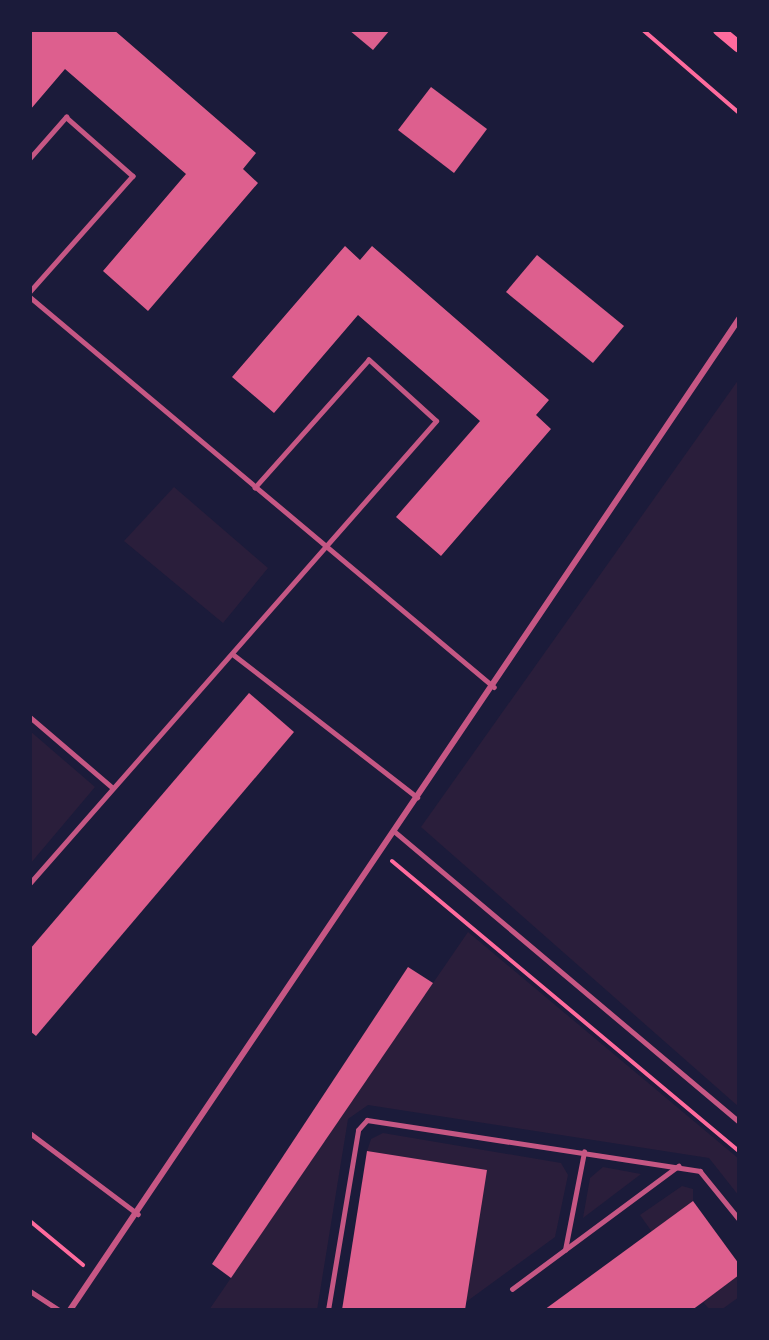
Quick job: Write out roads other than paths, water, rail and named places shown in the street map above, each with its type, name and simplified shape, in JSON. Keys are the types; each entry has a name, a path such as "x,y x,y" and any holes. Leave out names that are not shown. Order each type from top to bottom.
{"main road":[{"path":"719,30 739,47"}],"street":[{"path":"70,1310 138,1214 417,796 494,687 739,319"}],"lane":[{"path":"30,158 66,117 133,176 30,295 324,547 494,687"},
{"path":"30,883 234,655 324,547 436,421 369,360 255,488"},
{"path":"234,655 417,796"},
{"path":"30,717 113,788"},
{"path":"394,831 739,1122"},
{"path":"328,1310 358,1130 367,1120 678,1166 704,1173 739,1219"},
{"path":"30,1132 138,1214"},
{"path":"565,1250 584,1152"},
{"path":"512,1289 678,1166"},
{"path":"30,1291 59,1310"}]}
